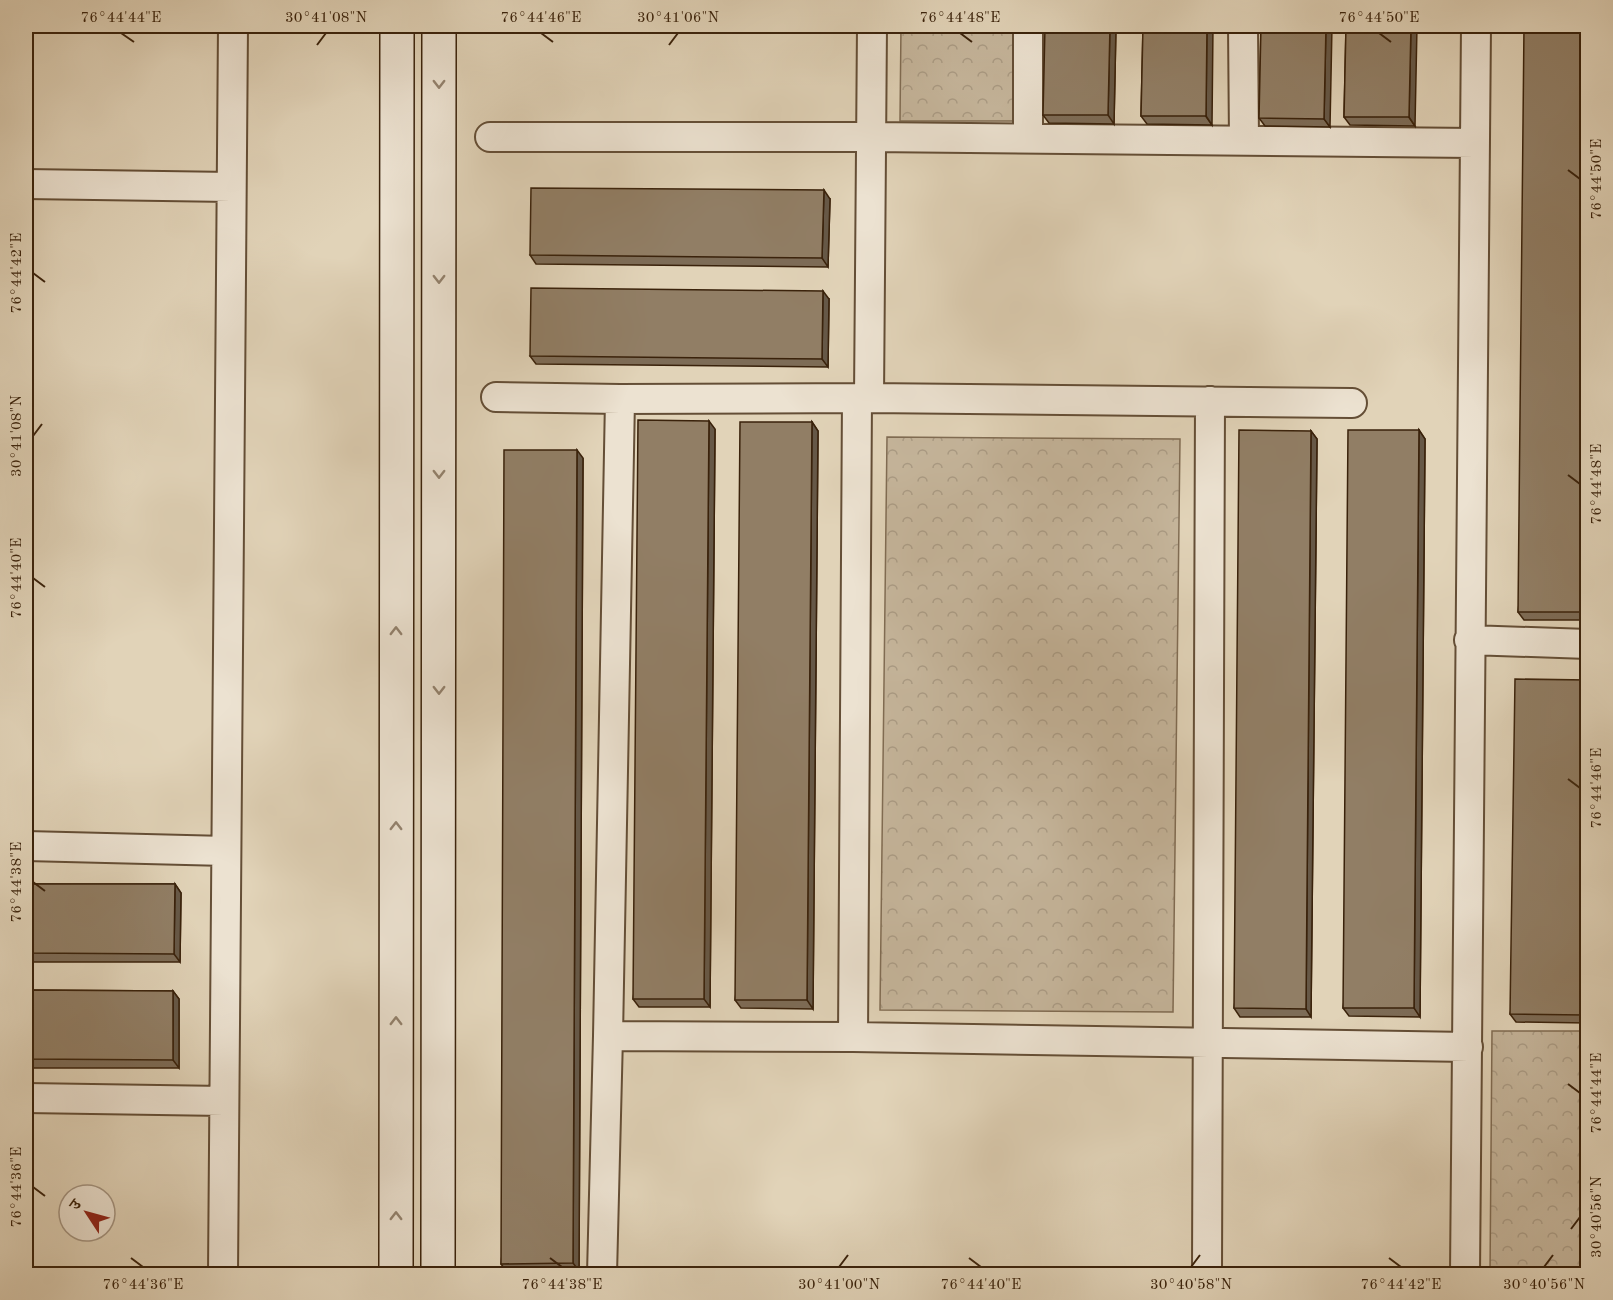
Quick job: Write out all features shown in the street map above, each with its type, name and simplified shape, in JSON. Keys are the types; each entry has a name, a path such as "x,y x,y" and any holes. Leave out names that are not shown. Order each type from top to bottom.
{"main road":[{"path":"396,1275 397,26"},
{"path":"438,1275 439,26"}],"street":[{"path":"224,1275 232,26"},
{"path":"853,1037 863,398 872,26"},
{"path":"1028,26 1028,138"},
{"path":"1243,26 1244,140"},
{"path":"1465,1275 1476,26"},
{"path":"490,137 871,137 1475,143"},
{"path":"26,184 231,187"},
{"path":"495,397 1352,403"},
{"path":"602,1275 620,399"},
{"path":"1207,1275 1210,401"},
{"path":"1469,640 1587,644"},
{"path":"26,846 226,851"},
{"path":"608,1036 853,1037 1468,1047"},
{"path":"26,1098 224,1101"}],"green space":[{"path":"901,26 1015,26 1014,121 900,121"},
{"path":"887,437 1180,439 1173,1012 880,1010"},
{"path":"1492,1031 1587,1031 1587,1274 1490,1274"}],"building":[{"path":"1045,26 1110,26 1108,115 1043,115"},
{"path":"1143,26 1207,26 1206,116 1141,116"},
{"path":"1261,26 1326,26 1324,119 1259,118"},
{"path":"1346,26 1411,26 1409,117 1344,117"},
{"path":"1524,26 1587,26 1587,612 1518,612"},
{"path":"531,188 824,190 822,258 530,255"},
{"path":"531,288 823,291 822,359 530,356"},
{"path":"638,420 709,421 704,999 633,999"},
{"path":"740,422 812,422 807,1000 735,1000"},
{"path":"1239,430 1311,431 1306,1009 1234,1008"},
{"path":"1348,430 1419,430 1414,1008 1343,1008"},
{"path":"504,450 577,450 573,1263 501,1264"},
{"path":"1515,679 1587,680 1584,1015 1510,1014"},
{"path":"26,884 175,884 174,954 26,953"},
{"path":"26,990 173,991 173,1060 26,1059"}]}
